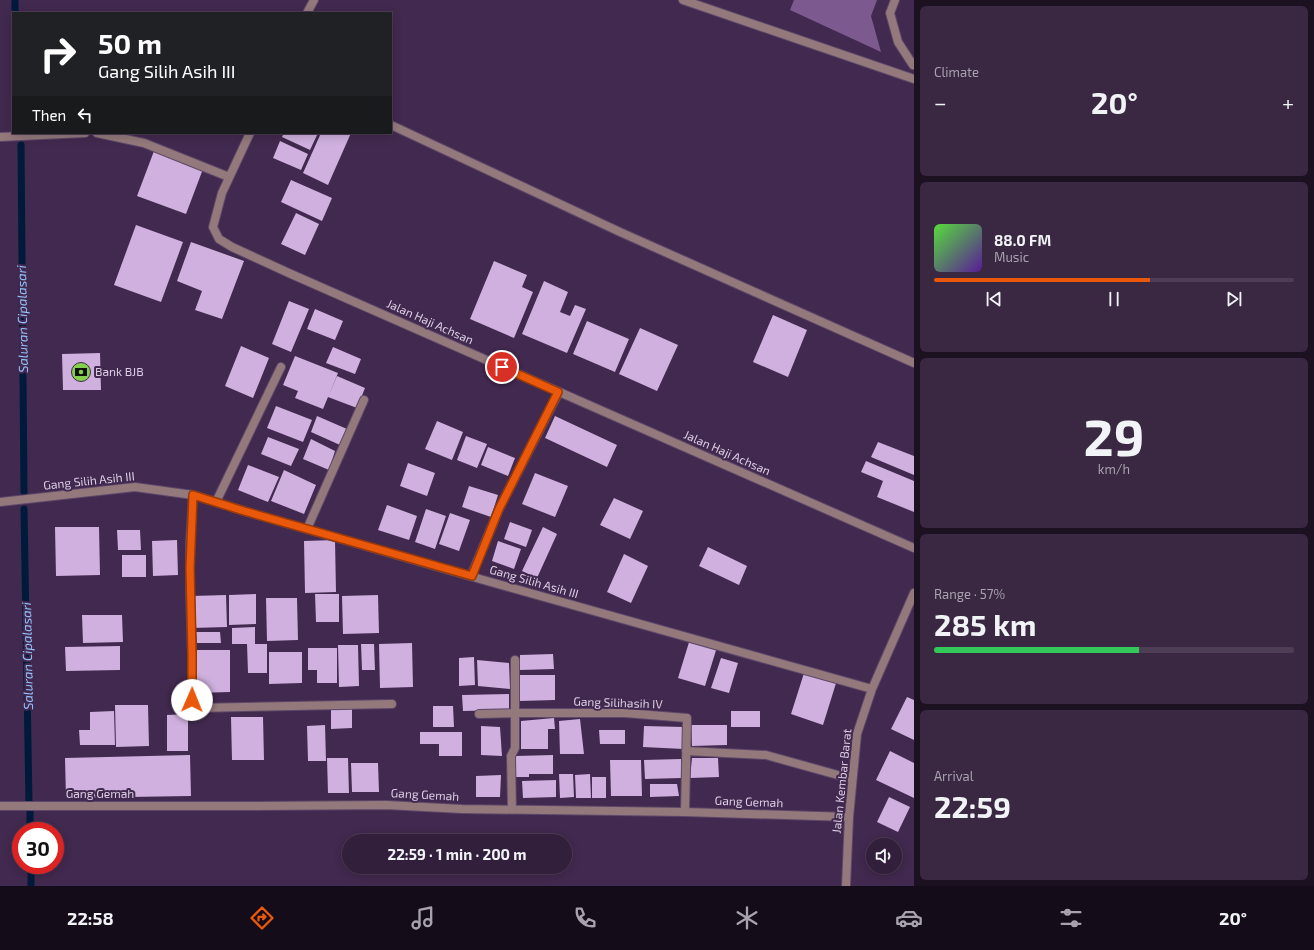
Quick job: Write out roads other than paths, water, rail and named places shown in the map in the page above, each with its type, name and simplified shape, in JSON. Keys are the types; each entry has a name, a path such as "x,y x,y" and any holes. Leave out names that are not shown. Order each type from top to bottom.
{"street":[{"path":"308,12 314,0"},
{"path":"684,0 914,79"},
{"path":"895,0 890,13 898,42 913,65 904,76"},
{"path":"392,125 620,232 914,363"},
{"path":"0,137 64,134"},
{"path":"102,134 144,143 229,177"},
{"name":"Jalan Haji Achsan","path":"250,134 222,193 213,227 219,239 232,247 291,274 914,548"},
{"path":"216,502 281,367"},
{"path":"472,576 499,509 558,392"},
{"path":"307,529 364,400"},
{"name":"Gang Silih Asih III","path":"0,502 135,487 193,495 307,529 872,689"},
{"path":"193,495 190,544 190,592 192,700 195,708 392,704"},
{"name":"Jalan Kembar Barat","path":"846,886 849,817 857,734 872,689 914,593"},
{"path":"512,810 511,756 515,748 515,660"},
{"name":"Gang Silihasih IV","path":"479,714 625,713 687,718 685,812"},
{"path":"686,751 766,755 852,779"},
{"name":"Gang Gemah","path":"0,806 255,806 386,804 462,809 685,812 849,817"}],"waterway":[{"name":"Saluran Cipalasari","path":"15,0 15,12"},
{"name":"Saluran Cipalasari","path":"21,145 24,492"},
{"name":"Saluran Cipalasari","path":"24,509 29,803"},
{"name":"Saluran Cipalasari","path":"30,812 30,822"},
{"name":"Saluran Cipalasari","path":"31,874 31,886"}],"place":[{"name":"Bank BJB","path":"81,372"}]}
